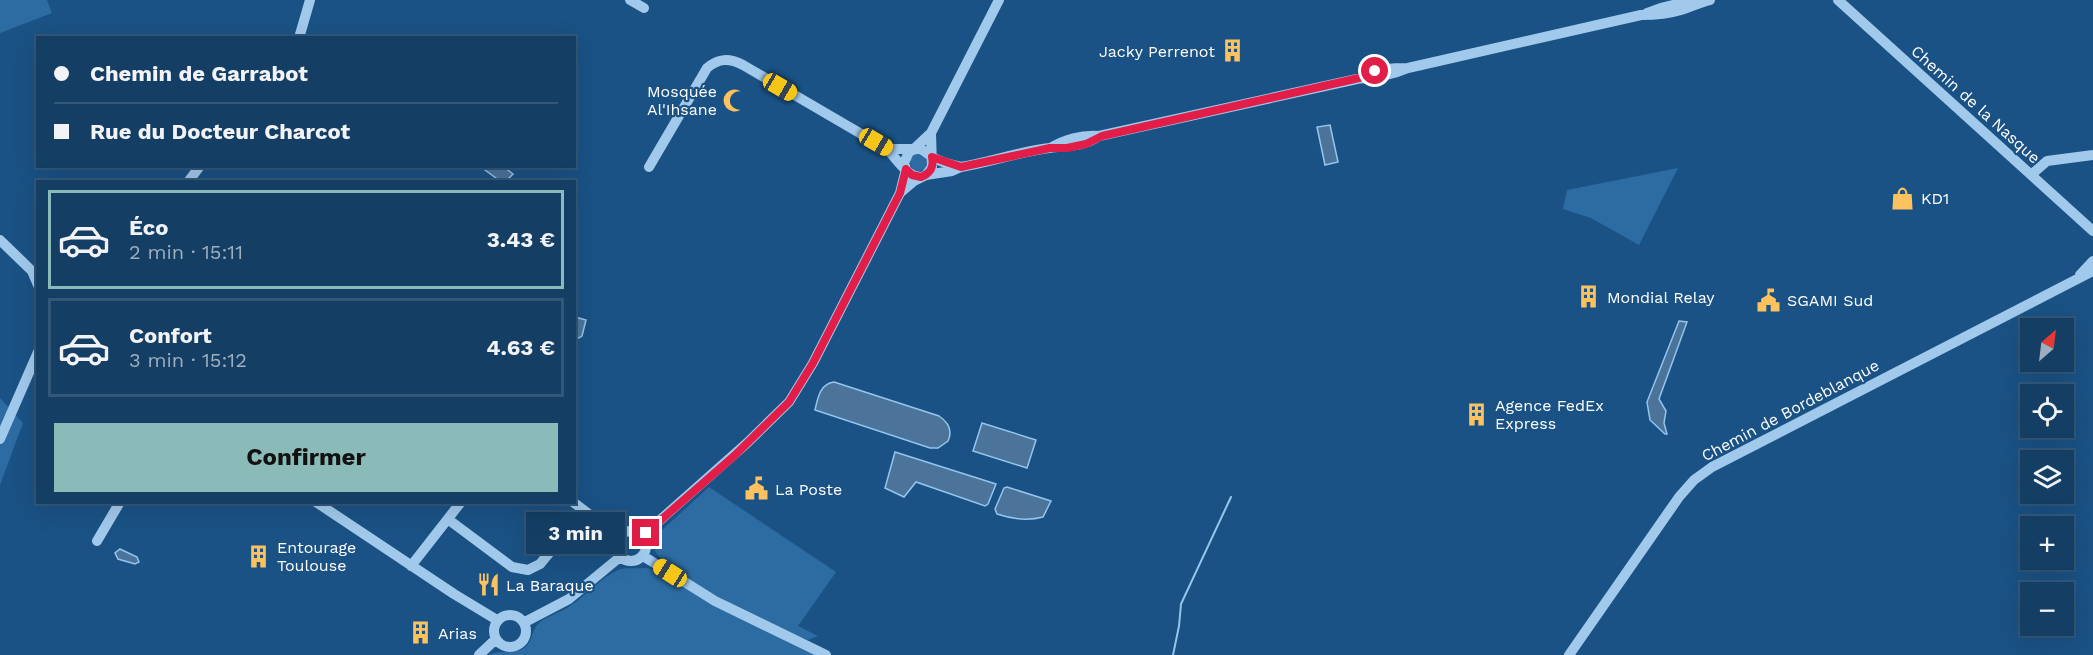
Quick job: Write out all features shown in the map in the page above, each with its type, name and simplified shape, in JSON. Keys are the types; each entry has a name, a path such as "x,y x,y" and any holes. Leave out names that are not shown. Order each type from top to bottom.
{"street":[{"path":"300,36 310,0"},
{"path":"630,0 644,8"},
{"path":"642,536 766,426 789,402 803,381 900,193 906,169 906,157 931,133 999,0"},
{"path":"649,167 707,68 714,62 724,59 743,65 887,149 912,175 924,176 1050,148 1067,148 1086,144 1099,136 1359,78 1388,68 1408,68 1641,15 1662,15 1710,0"},
{"name":"Chemin de la Nasque","path":"1838,0 2093,230"},
{"path":"900,193 924,176 932,167 931,133"},
{"path":"887,149 925,150 932,157 961,167"},
{"path":"2032,174 2047,161 2093,155"},
{"path":"190,180 199,168"},
{"path":"0,240 24,262 36,280"},
{"path":"24,262 36,266"},
{"name":"Chemin de Bordeblanque","path":"1569,655 1679,497 1705,471 2076,279 2092,263"},
{"path":"0,439 36,357"},
{"path":"97,541 119,504"},
{"path":"319,504 497,620"},
{"path":"411,566 449,520 459,504"},
{"path":"575,504 619,537"},
{"path":"449,520 512,567 524,571 531,570 540,564 584,511"},
{"path":"630,531 642,536 646,548 643,556 635,561 620,557 616,550 619,537 630,531"},
{"path":"643,556 715,601 826,655"},
{"path":"525,622 569,599 620,557"},
{"path":"512,614 525,622 526,637 522,643 508,647 501,645 496,639 494,626 497,620 504,615 512,614"},
{"path":"479,655 496,639"}],"shaded area":[{"path":"0,0 47,0 52,13 0,33"},
{"path":"1330,125 1338,162 1325,165 1317,127"},
{"path":"919,153 925,156 928,162 925,168 919,171 913,168 910,162 913,156"},
{"path":"482,168 505,168 513,174 507,180 499,180"},
{"path":"1678,168 1639,245 1591,218 1563,209 1567,190"},
{"path":"576,317 586,320 582,336 576,336"},
{"path":"1679,321 1687,322 1659,399 1666,411 1664,423 1667,434 1665,434 1650,420 1647,402"},
{"path":"834,382 939,416 949,427 948,441 938,448 930,448 815,410 823,388"},
{"path":"0,398 23,423 0,485"},
{"path":"982,423 1036,440 1027,468 973,451"},
{"path":"895,452 996,484 988,504 985,506 916,482 904,497 885,488"},
{"path":"709,487 836,572 798,626 818,636 808,640 724,600 678,573 655,550 655,542 662,530"},
{"path":"1004,488 1051,501 1043,517 1020,519 997,514 995,509"},
{"path":"120,549 137,557 139,562 135,564 118,559 115,553"},
{"path":"645,568 667,575 817,655 489,655 524,648 541,621 570,606 611,573 624,569"}],"waterway":[{"path":"1173,655 1181,604 1231,497"}],"place":[{"name":"Jacky Perrenot","path":"1233,51"},
{"name":"Mosquée Al'Ihsane","path":"735,100"},
{"name":"KD1","path":"1903,198"},
{"name":"Mondial Relay","path":"1589,297"},
{"name":"SGAMI Sud","path":"1769,300"},
{"name":"Agence FedEx Express","path":"1477,414"},
{"name":"La Poste","path":"757,489"},
{"name":"Entourage Toulouse","path":"259,556"},
{"name":"La Baraque","path":"488,585"},
{"name":"Arias","path":"420,633"}],"route":[{"path":"646,533 734,456 789,402 813,363 900,193 906,169 908,173 921,177 930,172 932,157 961,167 1050,148 1067,148 1089,143 1099,136 1359,78 1375,71"}]}
